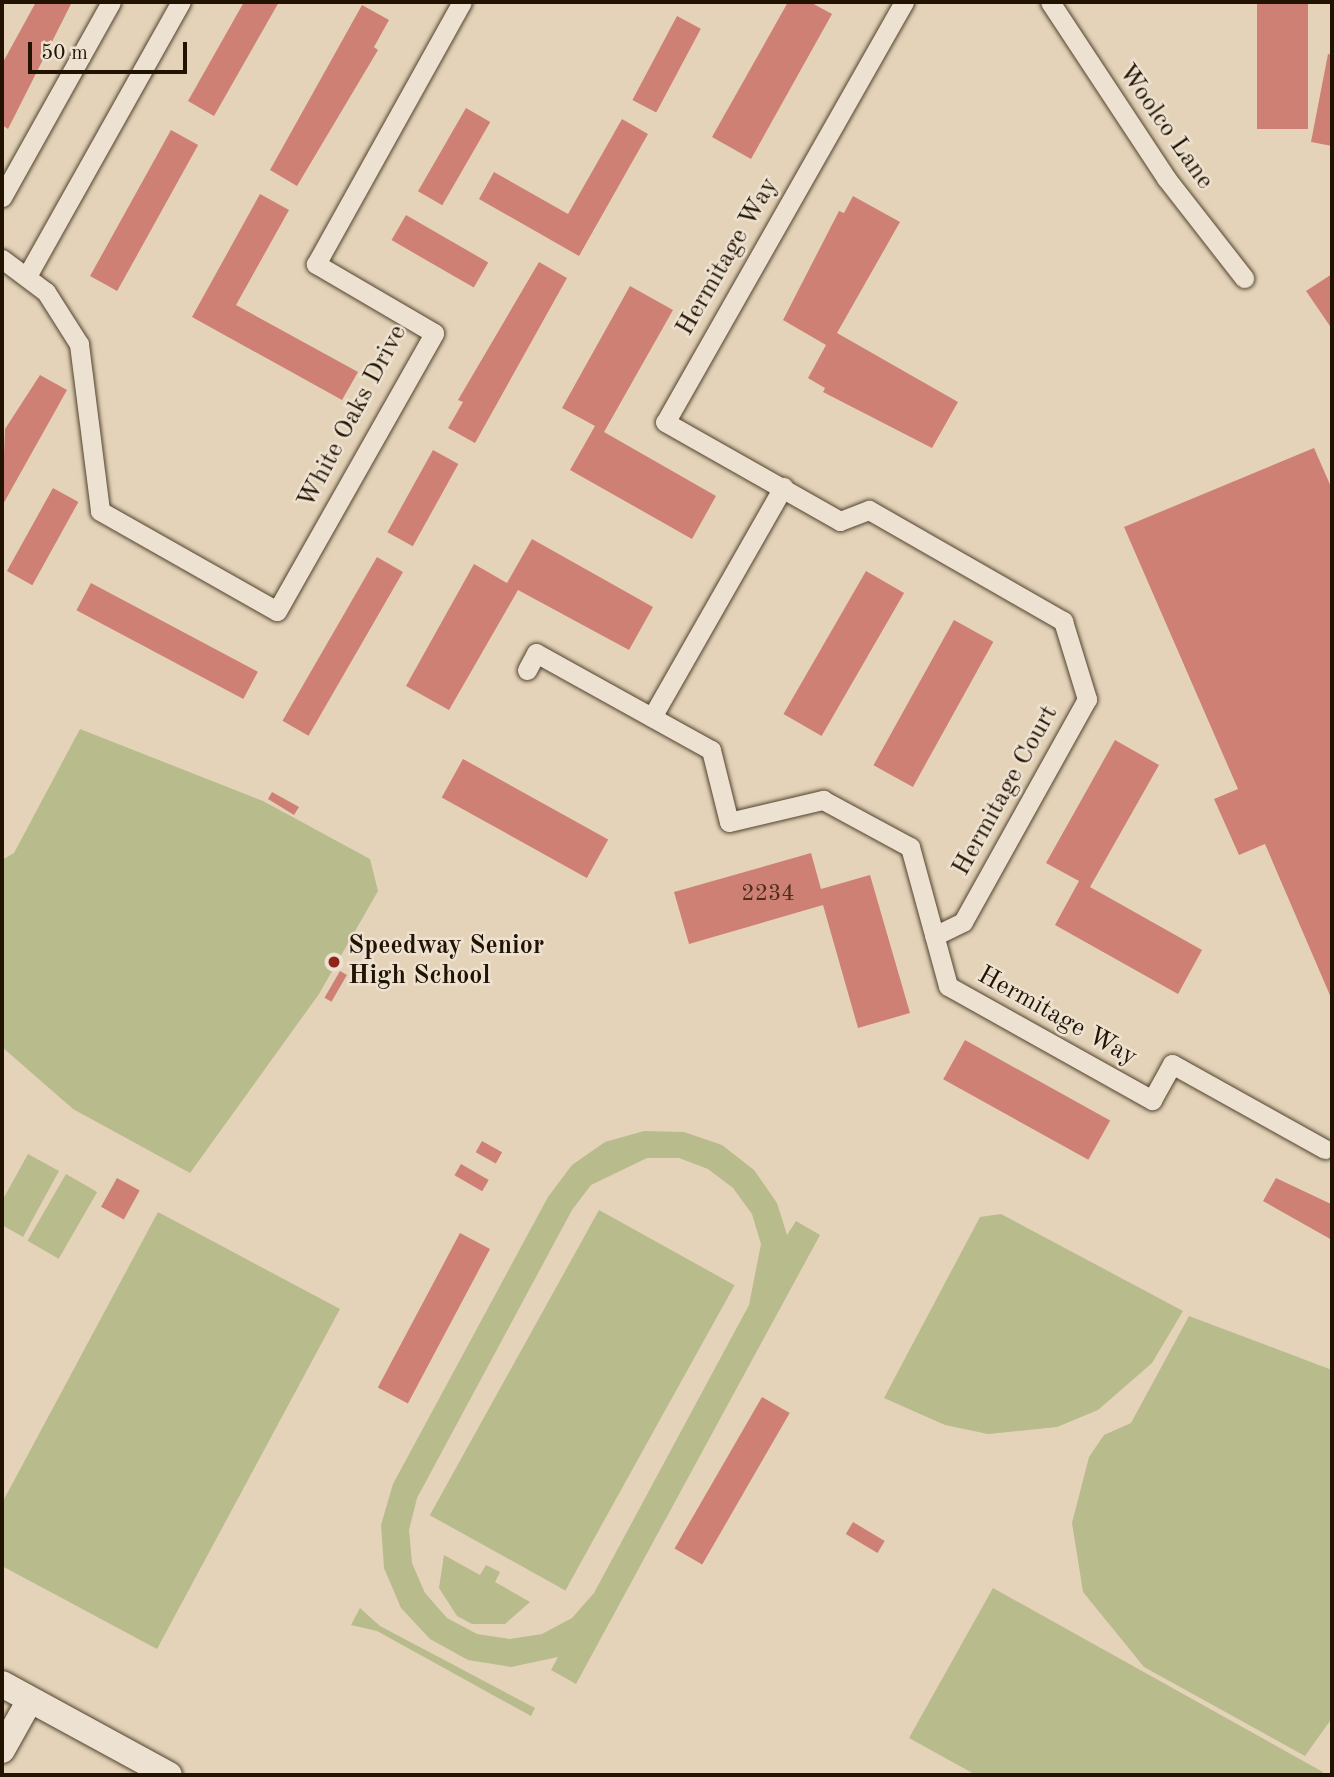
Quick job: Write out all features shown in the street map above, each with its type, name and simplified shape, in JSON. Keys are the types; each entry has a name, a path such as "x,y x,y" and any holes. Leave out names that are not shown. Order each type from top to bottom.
{"street":[{"path":"2,197 111,2"},
{"path":"2,259 27,276 181,2"},
{"name":"White Oaks Drive","path":"27,276 61,312 83,356 100,511 277,611 434,333 316,264 462,2"},
{"name":"Hermitage Way","path":"904,2 665,422 839,521 869,510 1057,617"},
{"name":"Woolco Lane","path":"1050,2 1166,178 1244,278"},
{"path":"652,717 783,487"},
{"name":"Hermitage Court","path":"934,936 963,922 1087,699 1057,617"},
{"name":"Hermitage Way","path":"527,670 536,653 711,750 729,822 823,800 910,847 948,986 1152,1100 1172,1064 1325,1149"},
{"path":"2,1684 169,1775"},
{"path":"2,1750 30,1700"}],"green space":[{"path":"80,729 263,801 370,859 378,891 319,994 190,1173 73,1109 2,1047 2,860 14,853"},
{"path":"644,1131 684,1132 722,1145 754,1170 777,1203 787,1235 796,1221 820,1235 576,1684 551,1670 558,1657 511,1667 468,1660 430,1639 401,1608 384,1568 381,1525 393,1484 548,1197 572,1165 605,1142","holes":["647,1158 679,1158 708,1169 733,1188 752,1214 761,1244 749,1305 594,1593 572,1618 542,1634 510,1639 477,1634 447,1618 425,1593 412,1563 409,1530 417,1498 572,1210 591,1185"]},
{"path":"28,1154 59,1171 23,1237 2,1225 2,1201"},
{"path":"66,1174 97,1192 59,1259 28,1241"},
{"path":"599,1210 735,1285 565,1590 430,1515"},
{"path":"158,1212 340,1309 157,1649 2,1566 2,1503"},
{"path":"1001,1214 1183,1311 1152,1363 1098,1410 1057,1427 988,1434 945,1425 884,1398 980,1217"},
{"path":"1189,1316 1332,1370 1332,1718 1305,1756 1144,1667 1083,1592 1072,1523 1089,1457 1104,1435 1131,1423"},
{"path":"444,1555 480,1575 486,1565 500,1572 495,1582 530,1602 505,1624 472,1624 457,1616 439,1588"},
{"path":"993,1588 1323,1772 1321,1775 976,1775 909,1738"},
{"path":"360,1608 380,1626 535,1708 531,1716 377,1631 351,1625"}],"building":[{"path":"36,2 72,2 8,129 2,125 2,64"},
{"path":"244,2 279,2 214,116 188,101"},
{"path":"788,2 810,2 832,14 751,159 712,137"},
{"path":"1257,2 1308,2 1308,129 1257,129"},
{"path":"362,5 389,20 374,47 378,50 297,186 270,170"},
{"path":"677,16 701,29 656,113 632,100"},
{"path":"1328,54 1332,55 1332,146 1311,142"},
{"path":"466,108 490,122 442,205 418,191"},
{"path":"622,119 648,134 579,256 479,199 494,172 568,214"},
{"path":"171,130 198,145 117,291 90,276"},
{"path":"260,194 289,210 236,305 358,372 342,400 192,317"},
{"path":"853,196 900,222 837,333 958,402 932,448 823,392 825,388 808,378 826,345 783,320 839,211 844,213"},
{"path":"406,215 488,262 474,288 392,240"},
{"path":"539,262 567,278 475,443 448,428 463,402 458,400"},
{"path":"1332,274 1332,329 1306,291"},
{"path":"630,286 673,310 604,432 716,496 692,539 570,470 595,426 562,408"},
{"path":"40,375 67,390 2,506 5,429"},
{"path":"1314,448 1332,489 1332,1000 1265,844 1239,855 1214,799 1238,789 1124,527"},
{"path":"433,450 458,464 413,546 387,532"},
{"path":"53,488 78,502 32,585 7,571"},
{"path":"532,539 653,607 629,650 518,590 449,710 406,686 474,564 507,583"},
{"path":"377,557 403,572 308,736 282,721"},
{"path":"866,571 904,593 822,736 784,714"},
{"path":"91,583 258,672 243,699 76,610"},
{"path":"954,620 993,642 913,787 874,765"},
{"path":"1115,740 1159,765 1090,887 1202,950 1178,994 1055,925 1079,881 1046,863"},
{"path":"463,759 608,839 587,878 442,797"},
{"path":"272,792 299,807 294,815 268,799"},
{"path":"811,853 821,889 870,875 910,1013 858,1028 823,905 689,944 674,892"},
{"path":"340,971 347,975 331,1002 324,998"},
{"path":"965,1040 1110,1120 1088,1160 943,1079"},
{"path":"482,1141 502,1152 496,1164 476,1152"},
{"path":"461,1164 489,1180 482,1191 454,1175"},
{"path":"117,1178 140,1191 124,1219 101,1207"},
{"path":"1276,1178 1331,1204 1332,1240 1263,1201"},
{"path":"460,1233 490,1249 408,1403 378,1388"},
{"path":"762,1397 790,1413 702,1565 674,1549"},
{"path":"853,1522 885,1541 878,1553 846,1534"}],"place":[{"name":"Speedway Senior High School","path":"334,962"}]}
